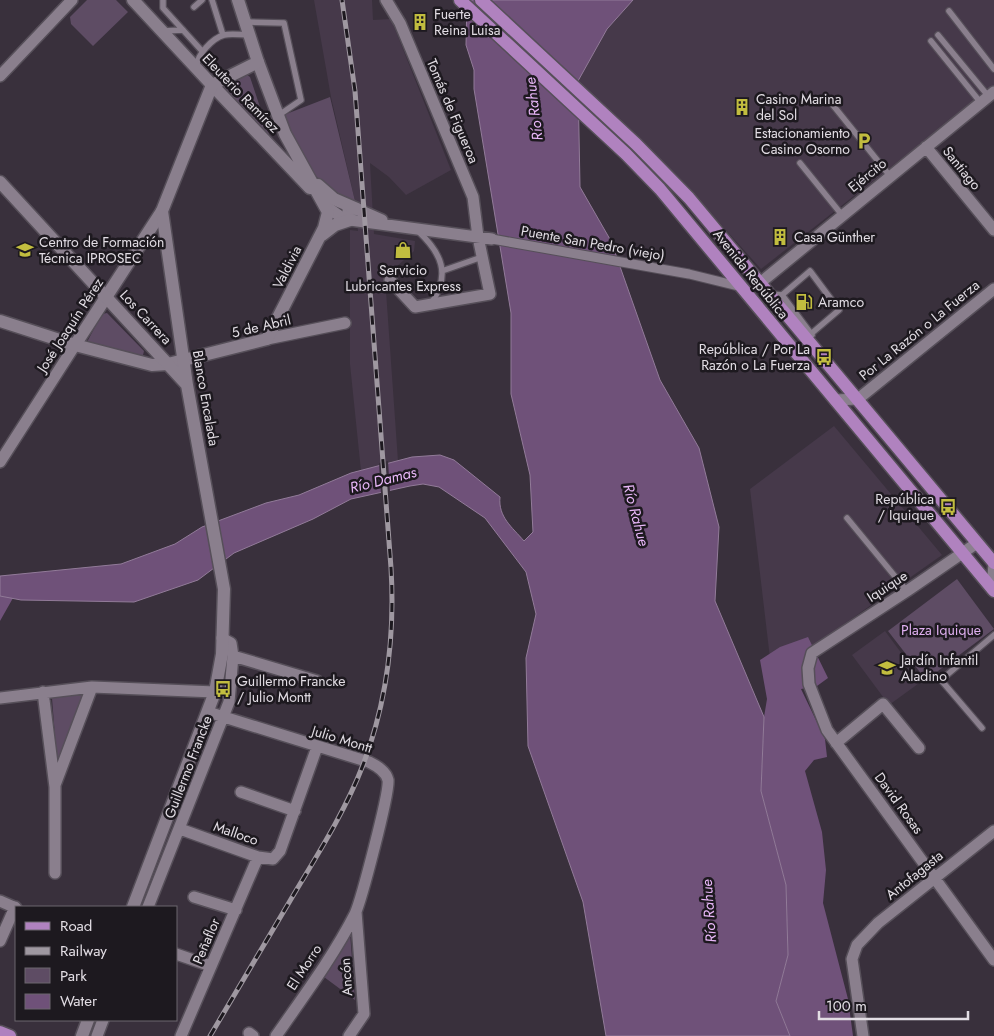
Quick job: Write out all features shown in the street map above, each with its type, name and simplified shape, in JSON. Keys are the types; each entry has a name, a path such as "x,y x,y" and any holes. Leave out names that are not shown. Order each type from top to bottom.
{"main road":[{"name":"Eleuterio Ramírez","path":"133,0 326,207"},
{"path":"238,0 277,117 326,207"},
{"name":"Avenida República","path":"460,0 610,139 660,189 993,590"},
{"name":"Avenida República","path":"481,0 683,191 760,282 776,294 858,399 994,563"},
{"path":"212,85 258,62"},
{"name":"José Joaquín Pérez","path":"75,345 162,211 212,85"},
{"path":"257,131 267,150 320,209 326,222"},
{"path":"301,164 327,194 358,209"},
{"name":"Los Carrera","path":"0,182 187,385"},
{"name":"Valdivia","path":"267,340 326,222 326,207"},
{"name":"Blanco Encalada","path":"162,211 187,385 224,589"},
{"path":"317,241 328,229 350,220"},
{"name":"5 de Abril","path":"0,321 75,345 152,365 168,364 267,340"},
{"name":"Guillermo Francke","path":"133,906 215,692 222,638 224,589"},
{"path":"82,1036 88,1021"},
{"path":"0,1032 10,1036"}],"street":[{"path":"0,76 72,0"},
{"name":"Tomás de Figueroa","path":"386,0 400,23 473,197 478,237 490,294 431,304"},
{"name":"Ejército","path":"760,282 988,97"},
{"name":"Santiago","path":"926,147 994,230"},
{"name":"Eleuterio Ramírez","path":"326,207 341,217 350,220 392,224 492,239"},
{"name":"Eleuterio Ramírez","path":"326,207 342,210 358,209 392,224"},
{"name":"Puente San Pedro (viejo)","path":"492,239 689,274 744,288"},
{"path":"390,280 415,307 431,304"},
{"name":"Por La Razón o La Fuerza","path":"835,400 858,399 994,289"},
{"name":"5 de Abril","path":"267,340 344,323"},
{"name":"José Joaquín Pérez","path":"0,462 75,345"},
{"name":"Iquique","path":"812,653 977,543"},
{"path":"993,590 994,563"},
{"path":"222,638 231,643 233,656 316,681"},
{"name":"David Rosas","path":"812,653 808,668 809,684 827,730 994,960"},
{"name":"Guillermo Francke","path":"148,906 224,717 229,702 233,656"},
{"path":"0,698 92,687 215,692"},
{"path":"55,787 92,687"},
{"path":"43,692 55,787 55,873"},
{"path":"836,743 883,704 919,748"},
{"name":"Julio Montt","path":"208,712 376,765 385,774 388,780 387,800 356,912"},
{"path":"242,792 295,811 317,747"},
{"name":"Malloco","path":"180,829 258,857 273,859 280,852 295,811"},
{"name":"Antofagasta","path":"863,1036 852,959 857,945 878,923 994,831"},
{"name":"Peñaflor","path":"181,1036 182,1021 212,966 258,857"},
{"path":"194,896 236,910"},
{"path":"0,901 15,907"},
{"path":"0,941 15,909"},
{"name":"El Morro","path":"276,1036 314,982 356,912"},
{"name":"Ancón","path":"349,1036 364,1014 356,912"},
{"path":"178,955 212,966"},
{"path":"96,1036 103,1021"}],"lane":[{"path":"163,0 163,8 202,51"},
{"path":"194,7 202,0"},
{"path":"212,0 215,20 223,35"},
{"path":"949,11 994,69"},
{"path":"177,24 182,18"},
{"path":"245,22 284,23 301,100 277,117"},
{"path":"162,32 183,30"},
{"path":"197,69 197,59 202,51 223,35 249,35"},
{"path":"938,35 988,97"},
{"path":"931,41 988,97"},
{"path":"828,99 890,176"},
{"path":"800,163 842,214"},
{"path":"415,228 436,250 442,271 440,286 431,304"},
{"path":"442,271 483,257"},
{"path":"776,294 810,271 839,310 812,339"},
{"path":"847,518 907,591"},
{"path":"982,728 941,680 994,635"}],"shaded area":[{"path":"314,0 372,0 373,20 391,19 451,170 406,195 389,177 370,163 374,234 415,241 414,251 385,277 398,461 361,471 350,364 350,230 358,231 355,201 331,97"},
{"path":"633,0 994,0 994,86 761,269 695,196 578,81 607,29"},
{"path":"834,426 942,555 772,675 750,489"},
{"path":"0,596 13,598 0,621"},
{"name":"Jardín Infantil Aladino","path":"885,631 922,681 889,705 852,655"},
{"path":"808,637 828,678 817,686 801,689 825,739 827,757 814,760 805,771 822,832 826,870 823,903 848,999 853,1036 790,1036 776,1001 788,955 786,885 761,791 764,717 767,699 760,660 780,647"}],"green space":[{"path":"87,0 116,0 128,12 93,46 71,24 70,17"},
{"path":"243,72 250,77 269,134 265,137 218,87"},
{"path":"330,97 355,201 341,196 319,179 302,155 281,116"},
{"path":"107,313 144,351 143,355 137,356 87,342 102,314"},
{"name":"Plaza Iquique","path":"957,579 994,629 926,680 888,631"},
{"path":"84,694 57,762 52,698"},
{"path":"350,932 355,1000 324,977"}],"water":[{"path":"467,0 633,0 607,29 578,81 580,187 611,241 660,380 699,448 719,527 715,601 764,717 761,791 786,885 788,955 776,1001 790,1036 606,1036 583,902 528,746 526,658 536,614 526,572 485,518 439,487 423,484 351,499 313,519 234,553 198,580 134,602 21,600 0,596 0,576 121,564 175,544 202,527 266,503 299,495 351,473 412,457 440,455 454,460 500,497 501,510 504,516 524,541 533,532 530,475 511,394 511,313 474,89 474,70 466,45"}],"pier":[{"path":"388,461 390,492 381,494 379,463"}],"railway":[{"path":"210,1036 324,844 349,797 371,741 388,668 392,618 391,568 355,91 342,0"}],"place":[{"name":"Fuerte Reina Luisa","path":"420,22"},
{"name":"Casino Marina del Sol","path":"742,107"},
{"name":"Estacionamiento Casino Osorno","path":"864,141"},
{"name":"Casa Günther","path":"780,237"},
{"name":"Centro de Formación Técnica IPROSEC","path":"25,250"},
{"name":"Servicio Lubricantes Express","path":"403,250"},
{"name":"Aramco","path":"804,302"},
{"name":"República / Por La Razón o La Fuerza","path":"824,357"},
{"name":"República / Iquique","path":"948,507"},
{"name":"Jardín Infantil Aladino","path":"887,668"},
{"name":"Guillermo Francke / Julio Montt","path":"223,689"}],"water label":[{"name":"Río Rahue","path":"534,109"},
{"name":"Río Damas","path":"383,480"},
{"name":"Río Rahue","path":"636,515"},
{"name":"Río Rahue","path":"709,911"}]}
